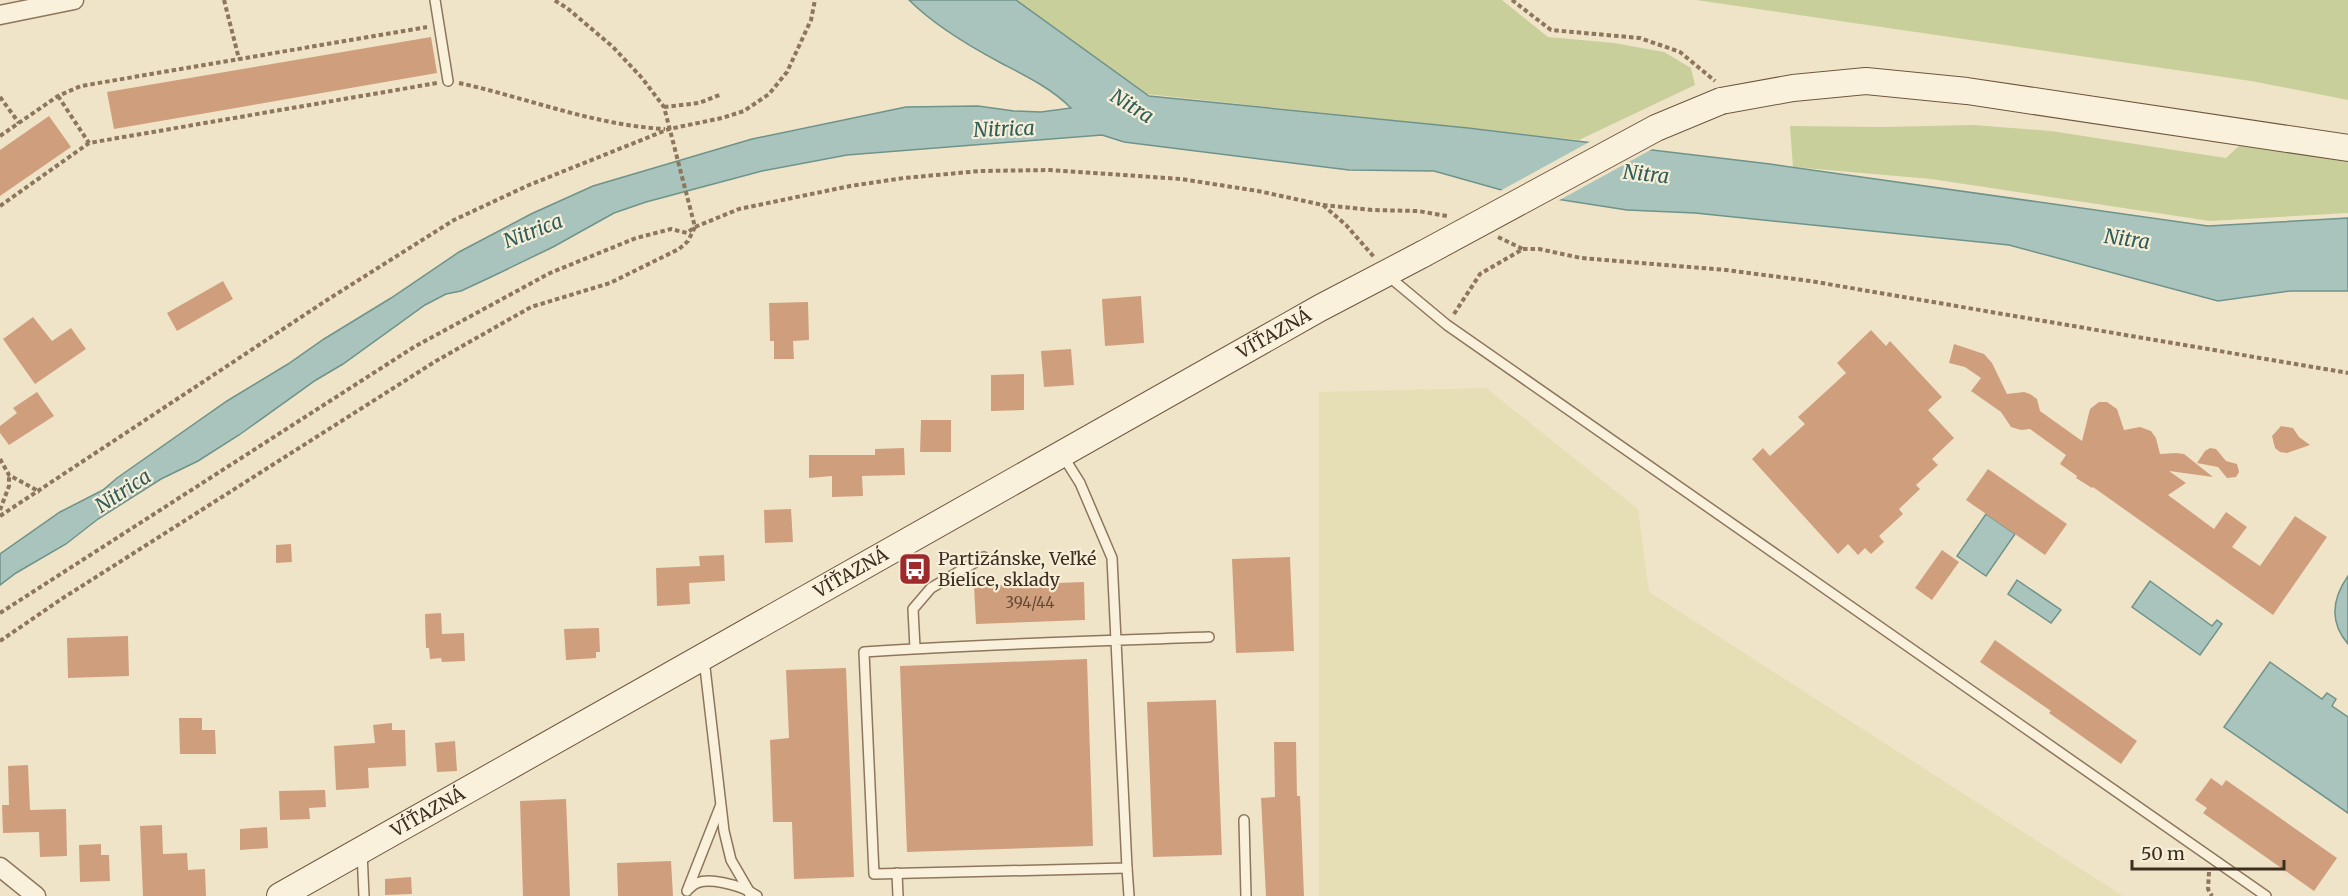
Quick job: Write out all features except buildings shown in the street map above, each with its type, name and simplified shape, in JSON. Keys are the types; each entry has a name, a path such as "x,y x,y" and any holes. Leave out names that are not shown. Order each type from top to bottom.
{"main road":[{"name":"VÍŤAZNÁ","path":"280,896 1320,308 1387,275 1656,128 1726,100 1793,88 1866,81 1967,91 2348,148"}],"street":[{"path":"0,15 74,0"},
{"path":"0,867 36,896"}],"lane":[{"path":"435,0 448,81"},
{"path":"1387,275 1447,325 2266,896"},
{"path":"1061,454 1080,483 1112,558 1118,641 1129,896"},
{"path":"915,648 913,609 931,588 984,557"},
{"path":"1127,868 874,874 864,652 915,648 1209,638"},
{"path":"704,656 721,806 731,860 752,894"},
{"path":"686,893 721,806"},
{"path":"1244,820 1246,896"},
{"path":"362,850 364,896"},
{"path":"897,873 898,896"},
{"path":"686,893 694,883 706,879 752,894"}],"path":[{"path":"224,0 239,59"},
{"path":"0,641 63,598 436,361 531,307 610,283 679,249 688,241 695,226 664,107 642,78 613,47 567,8 554,0"},
{"path":"0,516 40,492 327,300 454,220 529,185 669,129 735,114 769,94 788,72 812,20 816,0"},
{"path":"1512,0 1551,30 1640,38 1680,52 1708,74 1726,100"},
{"path":"0,136 58,96 81,86 439,25"},
{"path":"0,206 89,143 448,81 560,111 635,127 669,129"},
{"path":"664,107 699,103 722,94"},
{"path":"58,96 89,143"},
{"path":"0,97 19,123"},
{"path":"0,613 414,347 480,310 550,273 636,238 671,229 687,233 695,226 739,209 850,186 904,178 980,171 1050,170 1159,177 1258,191 1323,205 1372,210 1418,211 1442,214 1452,218"},
{"path":"1323,205 1364,244 1387,275"},
{"path":"1492,234 1523,249 1539,249 1581,258 1789,278 2348,373"},
{"path":"1447,325 1480,273 1523,249"},
{"path":"0,459 9,475 9,486 0,510"},
{"path":"9,475 40,492"}],"shaded area":[{"path":"1486,388 1638,509 1649,592 2123,896 1319,896 1319,392"}],"green space":[{"path":"1017,0 1502,0 1548,37 1614,43 1664,52 1691,68 1695,85 1579,140 1146,94"},
{"path":"1696,0 2348,0 2348,100 2251,81"},
{"path":"1974,125 2051,131 2226,158 2243,142 2348,161 2348,213 2210,221 1931,179 1793,167 1790,126"}],"water":[{"path":"909,0 1016,0 1149,96 1468,128 1770,164 2208,226 2348,218 2348,291 2290,291 2218,301 2009,245 1695,213 1627,210 1505,191 1434,171 1349,170 1124,142 1102,135 847,155 762,171 646,202 614,213 553,247 491,277 461,291 446,294 425,305 239,435 198,461 161,479 98,519 66,544 0,585 0,554 60,512 103,490 227,401 391,298 459,252 531,214 593,186 752,139 906,107 978,106 1041,112 1071,108 1038,83 952,34"},
{"path":"1986,514 2015,534 1986,576 1957,556"},
{"path":"2348,576 2348,644 2338,627 2335,610 2339,593"},
{"path":"2017,580 2061,610 2051,623 2008,594"},
{"path":"2150,581 2212,626 2217,620 2222,624 2200,655 2132,607"},
{"path":"2270,662 2322,699 2327,693 2336,699 2332,706 2348,717 2348,813 2224,727"}],"pier":[{"path":"1593,140 1656,147 1556,202 1498,192"}],"place":[{"name":"Partizánske, Veľké Bielice, sklady","path":"915,569"}],"water label":[{"name":"Nitra","path":"1132,106"},
{"name":"Nitrica","path":"1004,129"},
{"name":"Nitra","path":"1646,174"},
{"name":"Nitrica","path":"533,231"},
{"name":"Nitra","path":"2127,239"},
{"name":"Nitrica","path":"123,491"}]}
